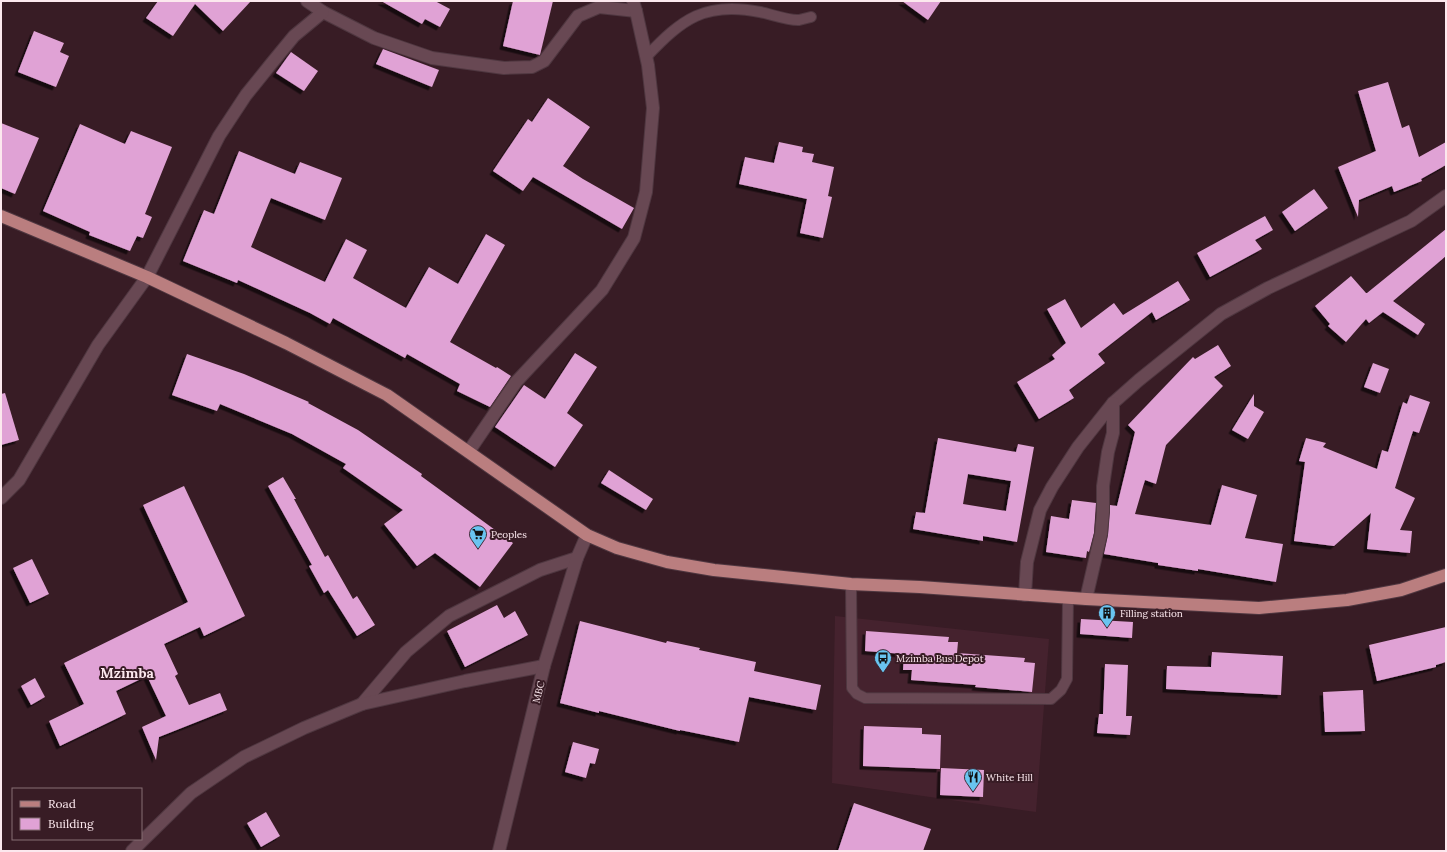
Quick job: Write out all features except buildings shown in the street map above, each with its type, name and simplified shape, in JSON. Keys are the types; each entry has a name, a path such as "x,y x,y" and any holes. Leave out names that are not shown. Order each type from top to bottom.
{"main road":[{"path":"1,216 147,277 286,343 388,395 587,535 617,548 667,562 714,570 851,584 920,587 1068,598 1259,608 1347,600 1401,590 1446,575"}],"street":[{"path":"307,1 323,12 374,38 432,58 504,68 532,67 544,61 578,16 599,7 635,6 646,57 653,108 646,192 634,238 602,290 516,382 469,451"},
{"path":"1,498 19,480 98,345 147,277 219,136 246,95 294,36 323,12"},
{"path":"1025,595 1027,562 1040,510 1052,487 1078,447 1112,403 1149,371 1221,314 1268,288 1411,221 1446,196"},
{"path":"1086,599 1101,534 1103,486 1108,452 1113,433 1112,403"},
{"name":"MBC","path":"499,851 544,666 577,558 587,535"},
{"path":"362,704 406,652 450,616 540,570 577,558"},
{"path":"132,851 191,793 244,757 304,728 362,704 465,681 544,666"}],"lane":[{"path":"646,57 667,35 690,18 710,11 736,8 798,20 811,17"},
{"path":"851,584 852,688 857,694 865,698 1051,699 1061,690 1067,679 1068,598"}],"shaded area":[{"path":"835,616 1049,639 1036,812 832,783"}],"place":[{"name":"Peoples","path":"478,549"},
{"name":"Filling station","path":"1107,628"},
{"name":"Mzimba Bus Depot","path":"883,673"},
{"name":"White Hill","path":"973,792"}],"district":[{"name":"Mzimba","path":"127,673"}]}
